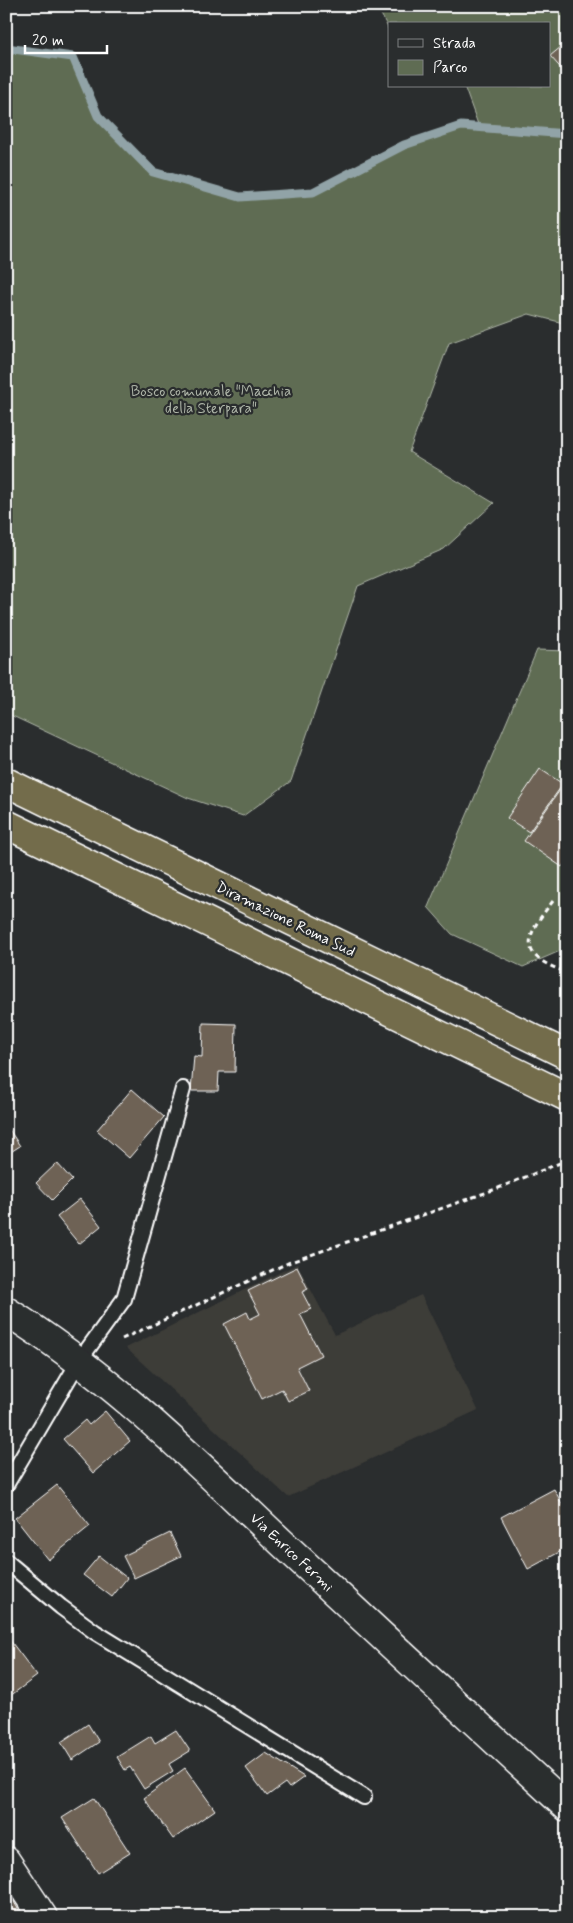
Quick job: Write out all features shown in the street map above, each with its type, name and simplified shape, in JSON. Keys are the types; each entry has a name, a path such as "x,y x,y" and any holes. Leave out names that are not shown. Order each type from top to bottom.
{"highway":[{"name":"Diramazione Roma Sud","path":"6,782 567,1055"},
{"path":"6,824 567,1098"}],"street":[{"name":"Via Enrico Fermi","path":"6,1311 79,1361 161,1429 567,1807"},
{"path":"6,1861 43,1917"}],"lane":[{"path":"6,1485 79,1361 124,1299 183,1089"},
{"path":"6,1561 60,1607 95,1632 364,1797"}],"path":[{"path":"553,901 531,932 531,949 542,962 567,973"},
{"path":"119,1340 288,1263 496,1189 560,1164 567,1148"}],"shaded area":[{"path":"297,1264 335,1335 421,1295 478,1410 288,1497 126,1348","holes":["307,1289 302,1292 311,1309 300,1314 321,1355 297,1367 309,1391 288,1401 282,1389 261,1399 224,1324 246,1312 250,1319 260,1314 248,1291"]}],"green space":[{"name":"Bosco comunale \"Macchia della Sterpara\"","path":"391,6 567,6 567,324 529,314 449,343 409,452 494,503 444,549 358,586 291,781 243,816 188,798 6,713 6,48 73,57 98,116 153,172 241,197 313,192 404,145 461,126 479,127 465,88 550,88 550,22 388,22 388,28 380,12"},
{"path":"537,650 567,651 567,948 523,967 452,934 428,907"}],"building":[{"path":"567,42 567,75 550,56"},
{"path":"540,769 563,784 529,832 507,818"},
{"path":"567,780 567,860 562,867 524,841"},
{"path":"203,1023 236,1024 235,1072 219,1072 218,1091 191,1091 194,1056 202,1057"},
{"path":"132,1089 164,1117 129,1158 97,1130"},
{"path":"6,1125 20,1146 6,1155"},
{"path":"57,1163 72,1180 52,1200 36,1183"},
{"path":"80,1199 101,1226 79,1244 57,1217"},
{"path":"297,1267 308,1289 302,1292 311,1309 300,1314 321,1355 297,1367 309,1391 288,1401 282,1389 262,1399 224,1324 247,1312 250,1319 260,1314 248,1291"},
{"path":"105,1411 130,1441 93,1473 63,1439 85,1420 89,1425"},
{"path":"57,1485 90,1526 48,1560 15,1518"},
{"path":"554,1489 567,1513 567,1548 528,1569 501,1517"},
{"path":"170,1533 181,1556 134,1578 123,1556"},
{"path":"99,1556 127,1578 112,1597 83,1575"},
{"path":"9,1639 37,1676 6,1699 6,1641"},
{"path":"88,1724 99,1742 72,1760 61,1742"},
{"path":"176,1730 190,1751 169,1764 173,1771 144,1789 130,1767 125,1770 117,1757 151,1736 155,1743"},
{"path":"266,1753 304,1777 289,1788 285,1783 267,1796 246,1768"},
{"path":"185,1768 215,1810 173,1839 144,1798"},
{"path":"94,1798 130,1853 98,1873 62,1818"},
{"path":"11,1897 23,1917 6,1917 6,1899"}],"waterway":[{"path":"6,48 73,57 98,116 153,172 240,197 313,192 404,145 461,126 567,134"}]}
